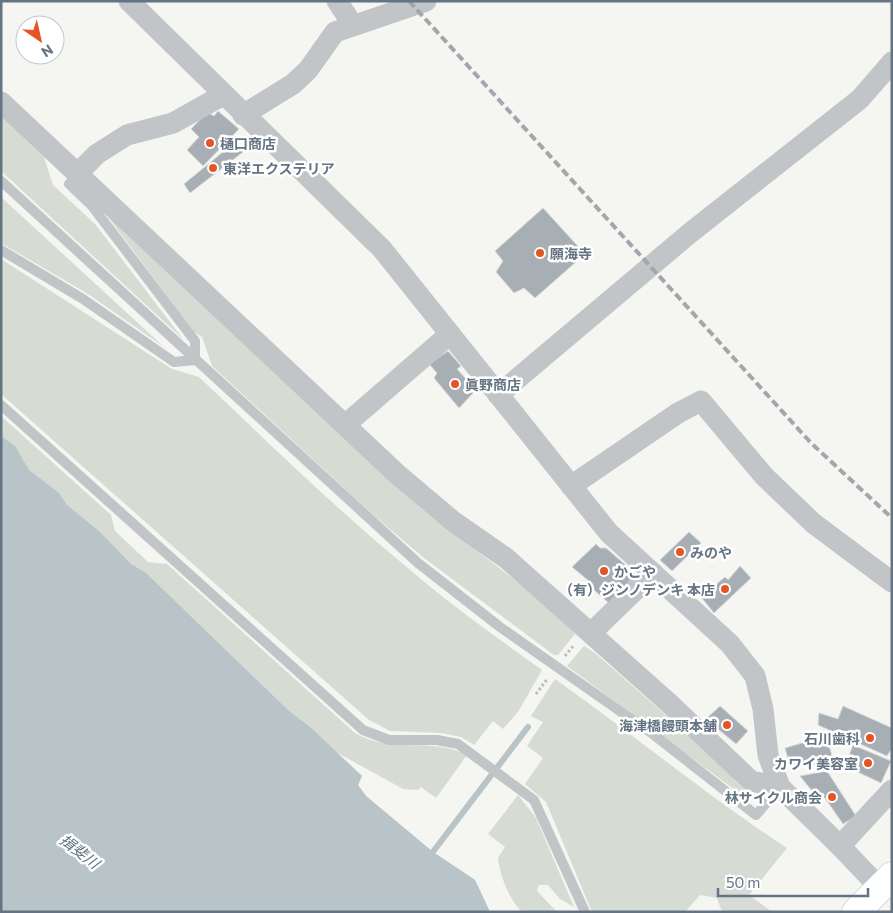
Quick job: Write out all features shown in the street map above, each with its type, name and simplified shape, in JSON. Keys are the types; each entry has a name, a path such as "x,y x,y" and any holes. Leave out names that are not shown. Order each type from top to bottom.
{"main road":[{"path":"856,912 886,882"}],"street":[{"path":"337,1 353,25"},
{"path":"244,115 293,84 308,70 335,32 426,1"},
{"path":"137,4 224,95 382,249 570,486 609,532 730,644 755,676 763,709 768,755 780,787 840,846 886,882"},
{"path":"498,395 690,233 854,104 892,62"},
{"path":"78,173 97,154 127,134 173,123 224,95"},
{"path":"1,102 345,425 447,516 506,558 591,633 751,781 780,787"},
{"path":"345,425 450,334"},
{"path":"570,486 678,413 701,401 764,476 812,523 892,582"},
{"path":"591,633 653,573"},
{"path":"840,846 892,790"}],"lane":[{"path":"78,173 69,184 92,206 195,341 195,360"},
{"path":"1,181 418,563 500,627 654,735 756,815 780,787"},
{"path":"1,250 83,299 174,362 195,360"},
{"path":"1,405 363,730 389,740 437,740 458,744 534,800 585,912"}],"shaded area":[{"path":"1,116 44,157 53,185 95,224 183,339 1,171"},
{"path":"1,197 164,347 88,294 1,243"},
{"path":"102,209 421,508 559,614 575,634 558,655 554,655 424,558 371,513 212,366 202,337 194,332"},
{"path":"1,259 172,369 199,377 355,523 458,608 542,670 518,712 503,729 493,721 474,745 461,737 442,733 390,731 369,720 1,394"},
{"path":"1,416 111,515 115,531 148,562 167,564 355,733 384,743 426,745 453,750 467,755 436,798 421,787 418,790 403,789 336,752 362,776 358,785 366,796 433,852 475,880 490,912 1,460"},
{"path":"584,646 595,653 724,766 735,781 755,799 746,798 567,666"},
{"path":"555,679 728,807 787,848 749,895 772,912 722,912 717,898 700,895 685,912 592,912 546,802 525,784 543,758 527,746 543,722 531,716"},
{"path":"518,795 536,818 574,907 560,899 548,885 539,885 537,891 557,912 522,912 509,894 503,880 498,858 505,847 488,834"}],"water":[{"name":"揖斐川","path":"1,436 15,446 29,470 59,493 67,505 100,532 131,564 146,573 289,711 309,726 362,776 358,785 366,796 433,852 475,880 490,912 1,912"}],"building":[{"name":"樋口商店","path":"218,111 239,129 203,166 187,150 199,137 191,129 207,112 214,116"},
{"name":"東洋エクステリア","path":"235,142 243,152 190,193 184,184"},
{"name":"願海寺","path":"543,208 585,254 535,298 524,288 514,293 496,272 503,261 495,251"},
{"name":"眞野商店","path":"448,351 461,366 457,369 476,390 459,408 434,378 437,373 429,364"},
{"name":"みのや","path":"689,532 701,543 672,571 660,560"},
{"name":"かごや","path":"596,544 600,548 606,548 636,574 609,603 587,584 589,581 572,567"},
{"name":"（有）ジンノデンキ 本店","path":"740,566 751,578 714,613 701,597 725,577 728,580"},
{"name":"海津橋饅頭本舗","path":"720,706 748,731 736,744 706,719"},
{"name":"石川歯科","path":"843,706 892,728 892,748 887,756 818,725 819,713 838,719"},
{"path":"826,736 833,759 791,769 785,748"},
{"name":"カワイ美容室","path":"853,745 891,761 881,783 845,766"},
{"name":"林サイクル商会","path":"827,771 856,816 843,824 825,798 817,797 800,776"}],"waterway":[{"path":"429,857 528,727"}],"railway":[{"path":"409,1 811,443 892,518"}],"place":[{"name":"樋口商店","path":"210,143"},
{"name":"東洋エクステリア","path":"213,168"},
{"name":"願海寺","path":"540,253"},
{"name":"眞野商店","path":"455,384"},
{"name":"みのや","path":"680,552"},
{"name":"かごや","path":"604,571"},
{"name":"（有）ジンノデンキ 本店","path":"725,589"},
{"name":"海津橋饅頭本舗","path":"727,725"},
{"name":"石川歯科","path":"870,738"},
{"name":"カワイ美容室","path":"868,763"},
{"name":"林サイクル商会","path":"832,797"}]}
